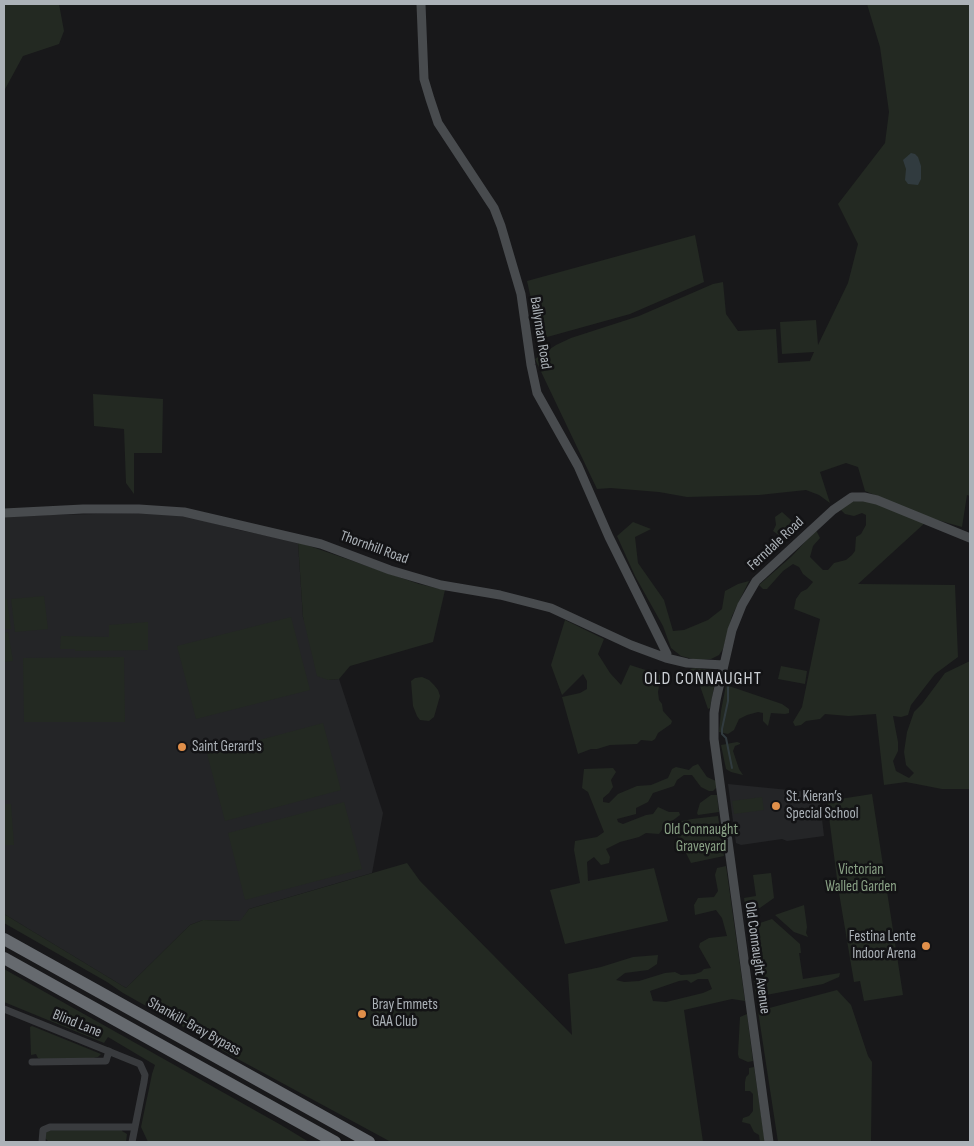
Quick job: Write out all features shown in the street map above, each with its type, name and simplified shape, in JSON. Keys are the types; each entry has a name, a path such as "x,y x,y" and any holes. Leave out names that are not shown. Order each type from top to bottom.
{"highway":[{"name":"Shankill-Bray Bypass","path":"4,939 370,1142"},
{"path":"4,958 335,1142"}],"street":[{"name":"Ballyman Road","path":"421,4 424,79 438,123 494,208 501,226 520,294 537,393 578,466 609,537 667,654 666,658"},
{"name":"Ferndale Road","path":"719,777 714,739 714,713 724,665 736,622 750,588 756,581 833,510 852,497 877,500 970,538"},
{"name":"Thornhill Road","path":"4,513 83,509 139,509 184,512 320,544 390,570 441,585 500,595 551,608 631,646 666,658 687,663 724,665"},
{"name":"Old Connaught Avenue","path":"719,777 748,1001 769,1142"},
{"name":"Blind Lane","path":"4,1009 140,1064 144,1075 144,1082 135,1127"},
{"path":"32,1062 106,1061 109,1051"},
{"path":"42,1142 42,1130 50,1127 135,1127 132,1142"}],"shaded area":[{"path":"911,153 918,157 921,166 921,179 918,185 908,184 905,180 906,169 903,160"},
{"name":"Saint Gerard's","path":"179,514 239,530 298,542 303,617 328,680 339,679 383,813 372,873 249,909 241,921 203,920 190,925 126,988 4,914 4,516"},
{"name":"St. Kieran’s Special School","path":"728,784 819,793 824,836 787,841 782,839 741,845 736,843"}],"green space":[{"path":"4,4 59,4 64,31 59,44 23,56 4,91"},
{"path":"867,4 970,4 970,496 967,495 962,527 930,518 865,491 858,467 846,463 820,472 830,503 819,495 806,490 759,495 687,497 659,492 611,488 597,489 535,359 556,345 571,338 639,316 713,284 723,282 726,314 738,331 776,329 778,363 810,361 814,352 782,354 780,322 816,320 818,345 848,283 858,244 838,204 885,143 889,112 880,47"},
{"path":"695,235 704,282 630,314 540,339 527,281"},
{"path":"93,394 163,399 162,453 134,453 134,494 126,483 124,429 94,426"},
{"path":"854,501 870,501 927,521 858,584 955,585 958,657 935,674 911,705 908,715 901,717 893,716 898,751 893,761 896,771 909,778 914,773 906,765 904,752 907,732 914,712 945,673 970,661 970,789 942,789 906,782 884,785 876,714 849,716 825,714 820,719 806,721 801,725 795,726 793,722 802,707 820,619 794,609 796,599 813,582 803,574 799,567 793,564 783,571 767,589 763,589 759,585 792,556 816,530 820,538 813,546 810,557 823,570 828,570 834,563 846,560 852,555 855,551 856,537 861,534 866,525 866,515 862,513 854,516 845,514 839,508"},
{"path":"782,512 791,520 794,527 788,535 780,536 773,531 776,525 775,517"},
{"path":"633,522 651,529 635,537 638,563 664,600 673,631 684,630 708,620 722,609 725,591 749,581 732,616 723,649 719,655 711,659 697,660 681,656 671,648 663,626 635,576 617,536"},
{"path":"298,542 419,584 445,590 433,642 350,666 339,679 328,680 317,676 303,617"},
{"path":"44,596 48,629 15,632 11,599"},
{"path":"4,599 7,599 11,629 4,629"},
{"path":"291,617 310,690 196,719 177,646"},
{"path":"565,620 604,639 598,654 610,673 621,685 630,665 661,675 658,692 659,700 663,711 672,721 671,724 658,733 655,739 652,741 641,740 637,744 610,745 578,754 562,697 580,693 587,689 587,681 583,674 562,695 551,665"},
{"path":"148,622 148,650 75,651 75,649 60,649 61,636 109,637 109,625"},
{"path":"8,632 13,661 4,662 4,633"},
{"path":"124,657 125,722 24,722 23,658"},
{"path":"781,666 807,671 805,684 778,679"},
{"path":"690,669 712,670 716,677 710,708 708,709 700,686"},
{"path":"422,677 434,685 440,696 434,717 429,721 420,720 413,706 411,681"},
{"path":"726,685 782,704 789,709 789,713 771,713 768,726 763,721 763,713 758,712 739,719 734,730 728,734 719,732"},
{"path":"323,723 341,790 225,821 207,754"},
{"path":"737,742 740,744 735,746 733,751 743,775 726,769 721,745"},
{"path":"698,764 707,777 716,781 716,788 713,791 701,787 692,775 684,775 677,780 674,786 653,793 648,802 636,808 636,814 617,819 618,822 623,824 653,814 658,807 669,812 679,812 680,815 664,827 659,834 646,833 606,849 610,857 609,863 601,865 594,857 587,862 588,881 654,868 668,921 565,944 550,890 580,883 574,850 575,841 597,837 604,832 588,792 582,788 584,769 613,768 616,772 611,780 613,787 603,798 603,802 609,803 618,794 637,786 651,785 668,778 672,769 676,767 689,770"},
{"name":"Victorian Walled Garden","path":"872,794 903,995 864,1001 860,981 854,982 838,887 827,801"},
{"path":"711,795 717,795 719,812 698,815 700,803"},
{"path":"762,797 764,810 734,814 732,801"},
{"path":"344,802 362,869 245,900 228,833"},
{"path":"4,804 11,804 14,845 4,845"},
{"name":"Old Connaught Graveyard","path":"718,816 724,856 691,863 673,827 682,821"},
{"name":"Bray Emmets GAA Club","path":"407,863 420,881 572,1035 568,974 601,967 633,957 658,955 657,964 648,970 625,973 616,980 624,982 639,981 675,972 681,975 695,974 704,969 711,968 699,947 700,943 709,938 727,936 722,918 716,910 695,915 694,905 698,898 714,897 718,891 715,875 717,868 726,866 745,1001 732,999 684,1010 703,1142 391,1142 223,1051 216,1044 123,993 4,923 4,914 126,988 190,925 203,920 240,921 249,909","holes":["698,979 708,979 712,989 703,993 666,1002 653,1001 650,991 679,981 687,980 691,983"]},
{"path":"771,873 774,898 747,917 744,898 756,896 753,875"},
{"path":"804,905 808,937 794,932 775,915"},
{"path":"772,919 800,944 801,953 799,953 803,979 840,973 839,977 823,984 756,997 748,927"},
{"path":"4,969 309,1142 148,1142 141,1127 155,1065 108,1037 104,1043 4,1002"},
{"path":"837,990 851,1005 868,1056 872,1062 871,1142 778,1142 758,1011"},
{"path":"747,1014 753,1061 748,1062 739,1058 738,1054 740,1017"},
{"path":"32,1026 101,1054 90,1059 38,1058 36,1054 31,1055 30,1027"},
{"path":"754,1067 765,1142 760,1142 759,1135 754,1132 750,1124 742,1122 743,1118 749,1116 753,1111 753,1094 750,1091 745,1091 745,1082 749,1074 749,1068"},
{"path":"122,1129 127,1134 126,1142 49,1142 45,1138 46,1132 49,1130"}],"waterway":[{"path":"731,674 728,681 728,701 722,734 726,738 732,768"}],"place":[{"name":"Saint Gerard's","path":"182,747"},
{"name":"St. Kieran’s Special School","path":"776,806"},
{"name":"Festina Lente Indoor Arena","path":"926,946"},
{"name":"Bray Emmets GAA Club","path":"362,1014"}],"district":[{"name":"OLD CONNAUGHT","path":"703,679"}]}
